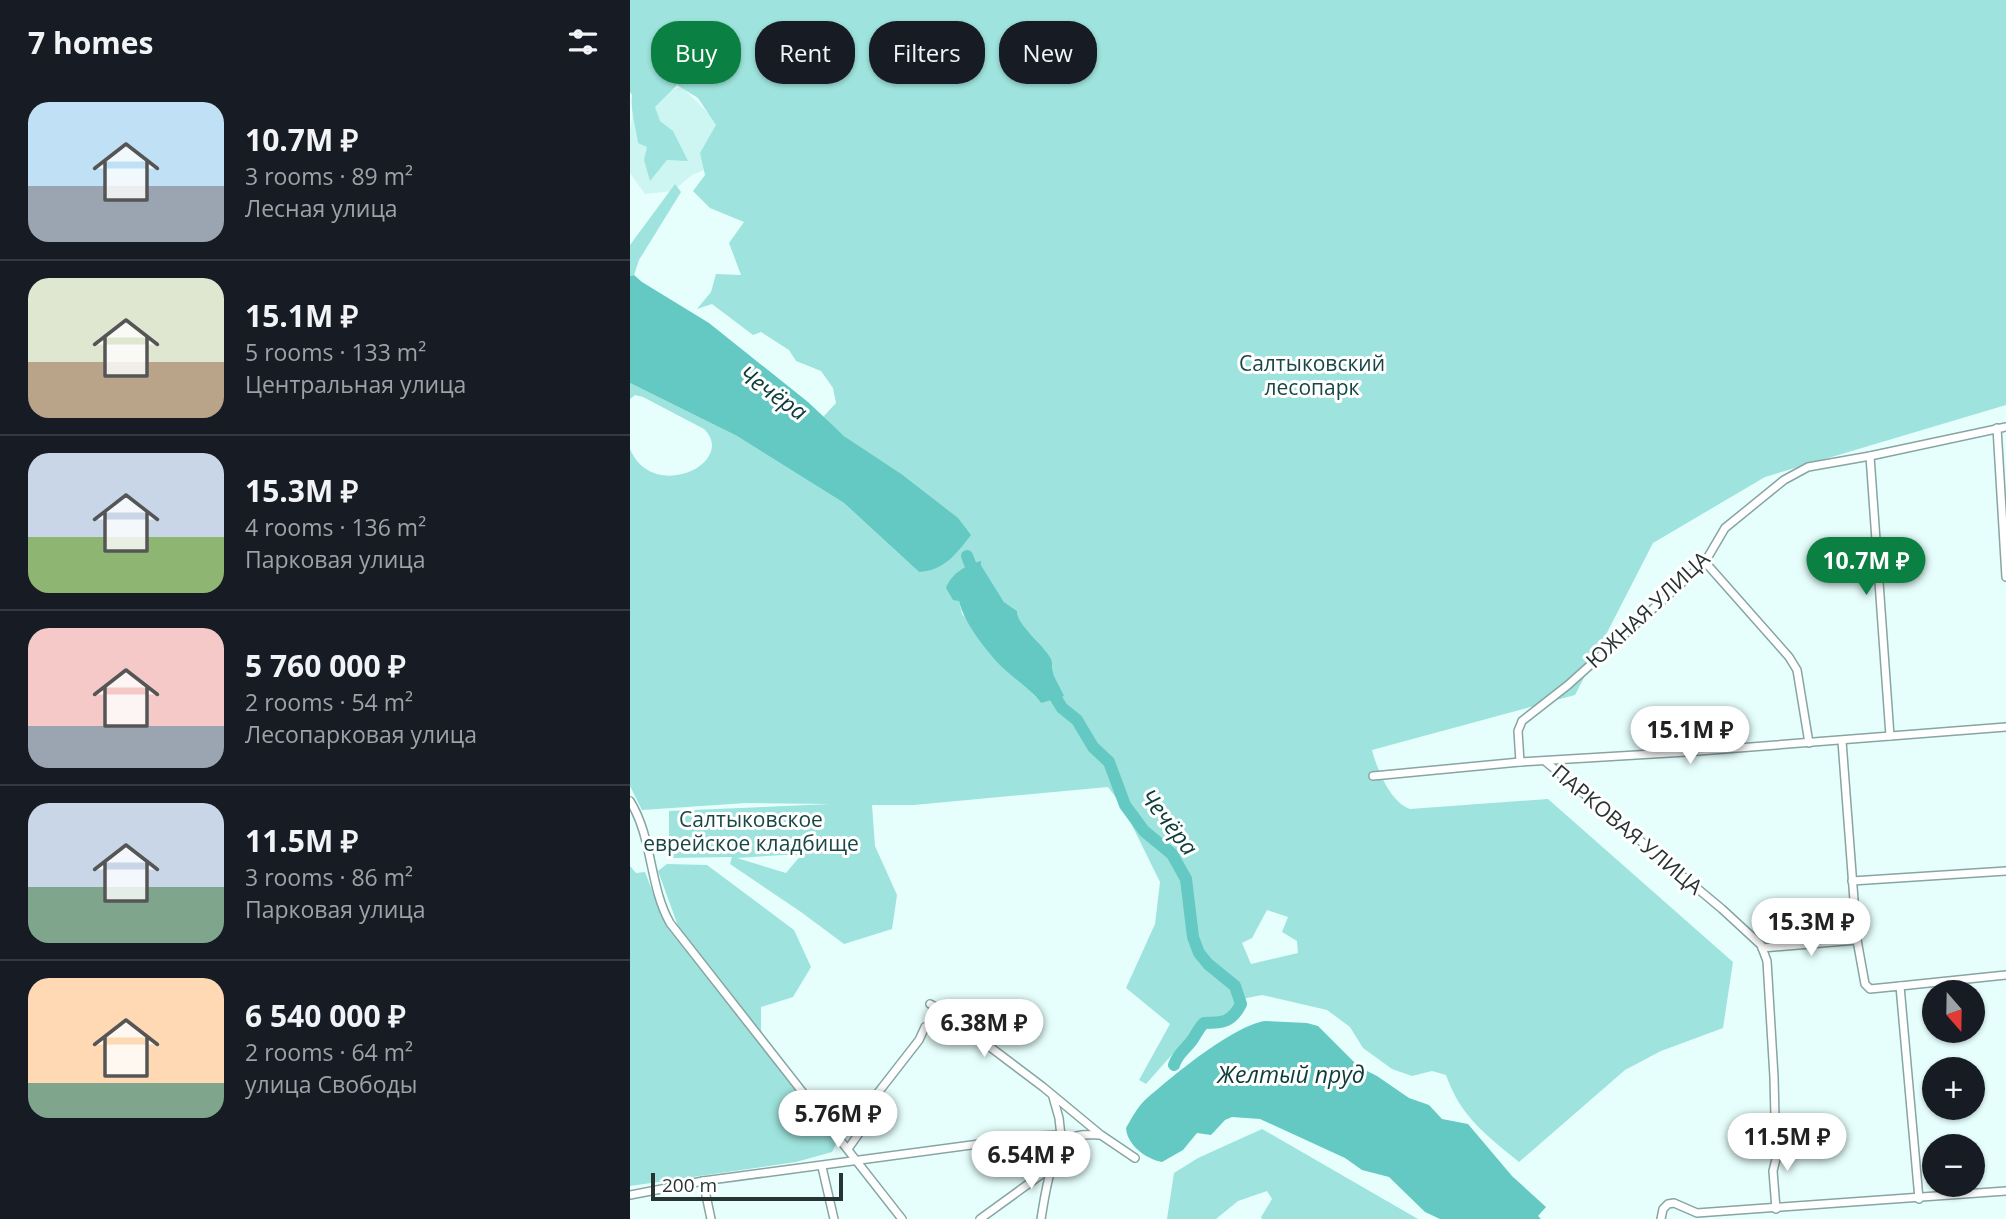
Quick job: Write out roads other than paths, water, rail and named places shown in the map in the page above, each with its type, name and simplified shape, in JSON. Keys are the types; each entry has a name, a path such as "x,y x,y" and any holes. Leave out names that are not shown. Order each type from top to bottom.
{"street":[{"name":"ЮЖНАЯ УЛИЦА","path":"1520,762 1518,731 1522,721 1568,685 1705,562 1725,528 1784,480 1808,467 2006,426"},
{"path":"1997,428 2006,577"},
{"path":"1870,456 1890,736"},
{"path":"1705,562 1790,657 1797,670 1809,743"},
{"path":"1373,776 1520,762 1842,741 2006,727"},
{"path":"1842,741 1857,940 1865,984 1870,989 2006,975"},
{"name":"ПАРКОВАЯ УЛИЦА","path":"1546,762 1722,909 1762,948"},
{"path":"630,802 639,820 663,908 670,923 902,1219"},
{"path":"1853,881 2006,871"},
{"path":"1776,1209 1773,1171 1776,1159 1774,1077 1767,961 1762,948 1857,940"},
{"path":"1900,986 1919,1199"},
{"path":"930,1004 959,1023 1101,1135 1135,1158"},
{"path":"848,1149 862,1129 870,1102 919,1040 925,1027"},
{"path":"1051,1094 1064,1143"},
{"path":"630,1195 703,1181 1060,1135"},
{"path":"1041,1219 1050,1169 1064,1143 1076,1136 1101,1135"},
{"path":"822,1167 834,1219"},
{"path":"980,1219 1050,1169"},
{"path":"703,1181 711,1219"},
{"path":"1661,1219 1663,1209 1674,1203 1697,1213 2006,1191"}],"water":[{"path":"634,275 709,323 808,402 844,436 900,473 958,518 971,535 943,565 919,572 844,503 737,436 630,383 630,276"},
{"path":"981,561 1004,602 1017,611 1021,623 1051,659 1054,676 1064,696 1041,703 991,655 969,625 959,601 953,600 946,588 952,578 965,567"},
{"name":"Желтый пруд","path":"1265,1021 1318,1026 1359,1067 1409,1098 1429,1105 1442,1119 1468,1124 1512,1176 1546,1207 1538,1216 1541,1219 1440,1219 1425,1212 1389,1177 1362,1170 1345,1158 1260,1119 1232,1117 1225,1120 1211,1135 1197,1133 1183,1150 1162,1162 1150,1158 1134,1145 1126,1128 1144,1101 1219,1042 1251,1025"}],"waterway":[{"name":"Чечёра","path":"967,556 976,579"},
{"name":"Чечёра","path":"1049,687 1062,708 1077,720 1093,747 1109,762 1125,805 1144,831 1172,854 1186,879 1193,937 1199,953 1235,986 1241,1004 1234,1015 1226,1020 1204,1023 1174,1065"}],"park label":[{"name":"Салтыковский лесопарк","path":"1312,376"},
{"name":"Салтыковское еврейское кладбище","path":"751,832"}]}
